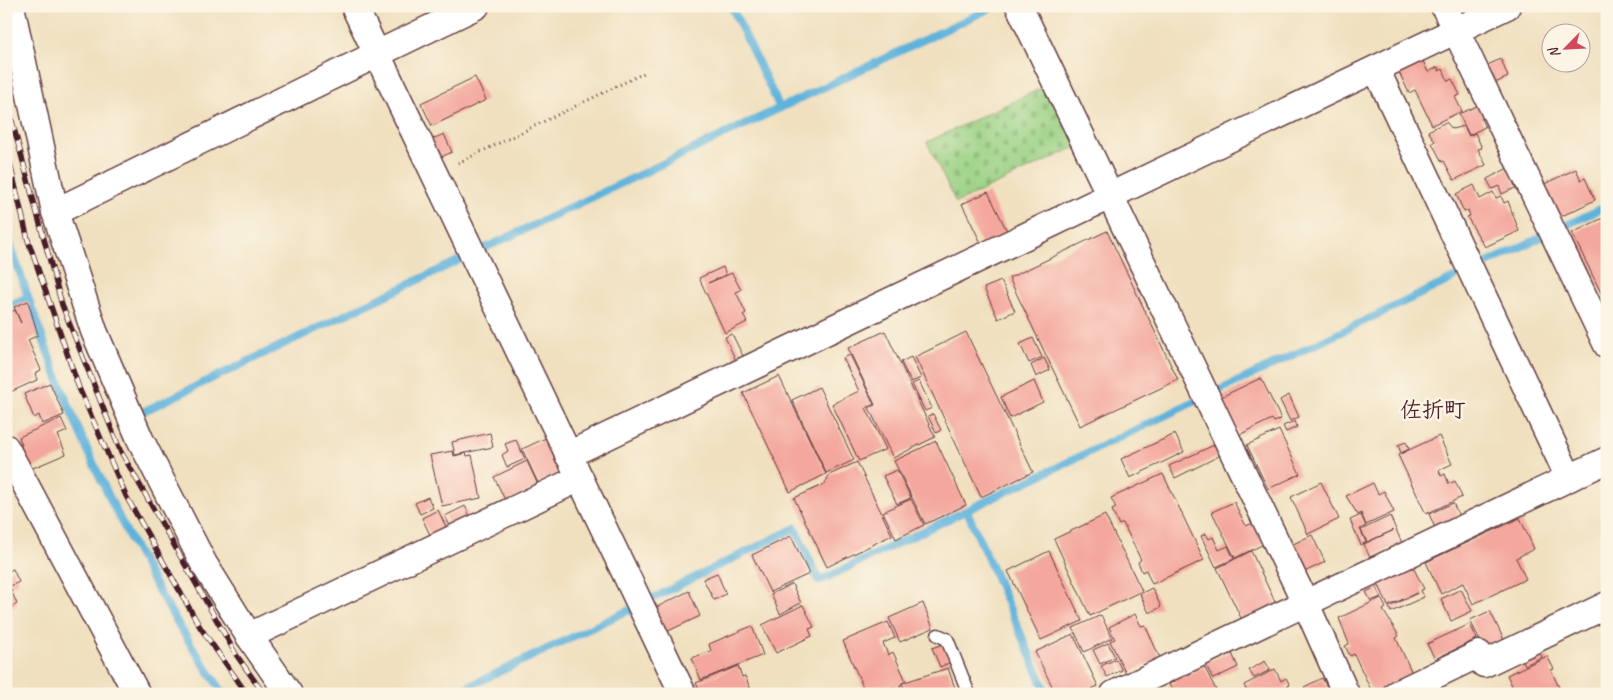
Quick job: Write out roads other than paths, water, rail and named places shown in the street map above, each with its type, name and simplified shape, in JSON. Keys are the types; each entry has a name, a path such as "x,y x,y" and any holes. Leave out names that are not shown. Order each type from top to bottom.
{"street":[{"path":"11,6 55,212 94,332 140,439 204,564 249,636 289,694"},
{"path":"354,6 683,694"},
{"path":"55,212 476,6"},
{"path":"1019,6 1306,604 1346,694"},
{"path":"1444,6 1607,345"},
{"path":"568,455 1111,197 1506,6"},
{"path":"1376,69 1569,478"},
{"path":"6,448 137,694"},
{"path":"1114,694 1607,460"},
{"path":"249,636 580,478"},
{"path":"1396,694 1479,654 1484,664 1607,605"}],"lane":[{"path":"938,636 947,639 969,694"}],"waterway":[{"path":"731,6 780,108"},
{"path":"481,250 995,6"},
{"path":"1562,227 1607,206"},
{"path":"6,230 26,292 71,412 124,528 188,640 224,694"},
{"path":"1485,264 1544,236"},
{"path":"140,413 462,259"},
{"path":"1216,392 1454,278"},
{"path":"6,307 27,297"},
{"path":"649,600 795,528 819,581 1196,401"},
{"path":"967,511 1047,694"},
{"path":"453,694 631,609 634,614"}],"railway":[{"path":"6,99 62,305 120,450 237,656 264,694"},
{"path":"6,147 28,240 79,388 126,496 200,627 247,694"}],"district":[{"name":"佐折町","path":"1433,410"}]}
